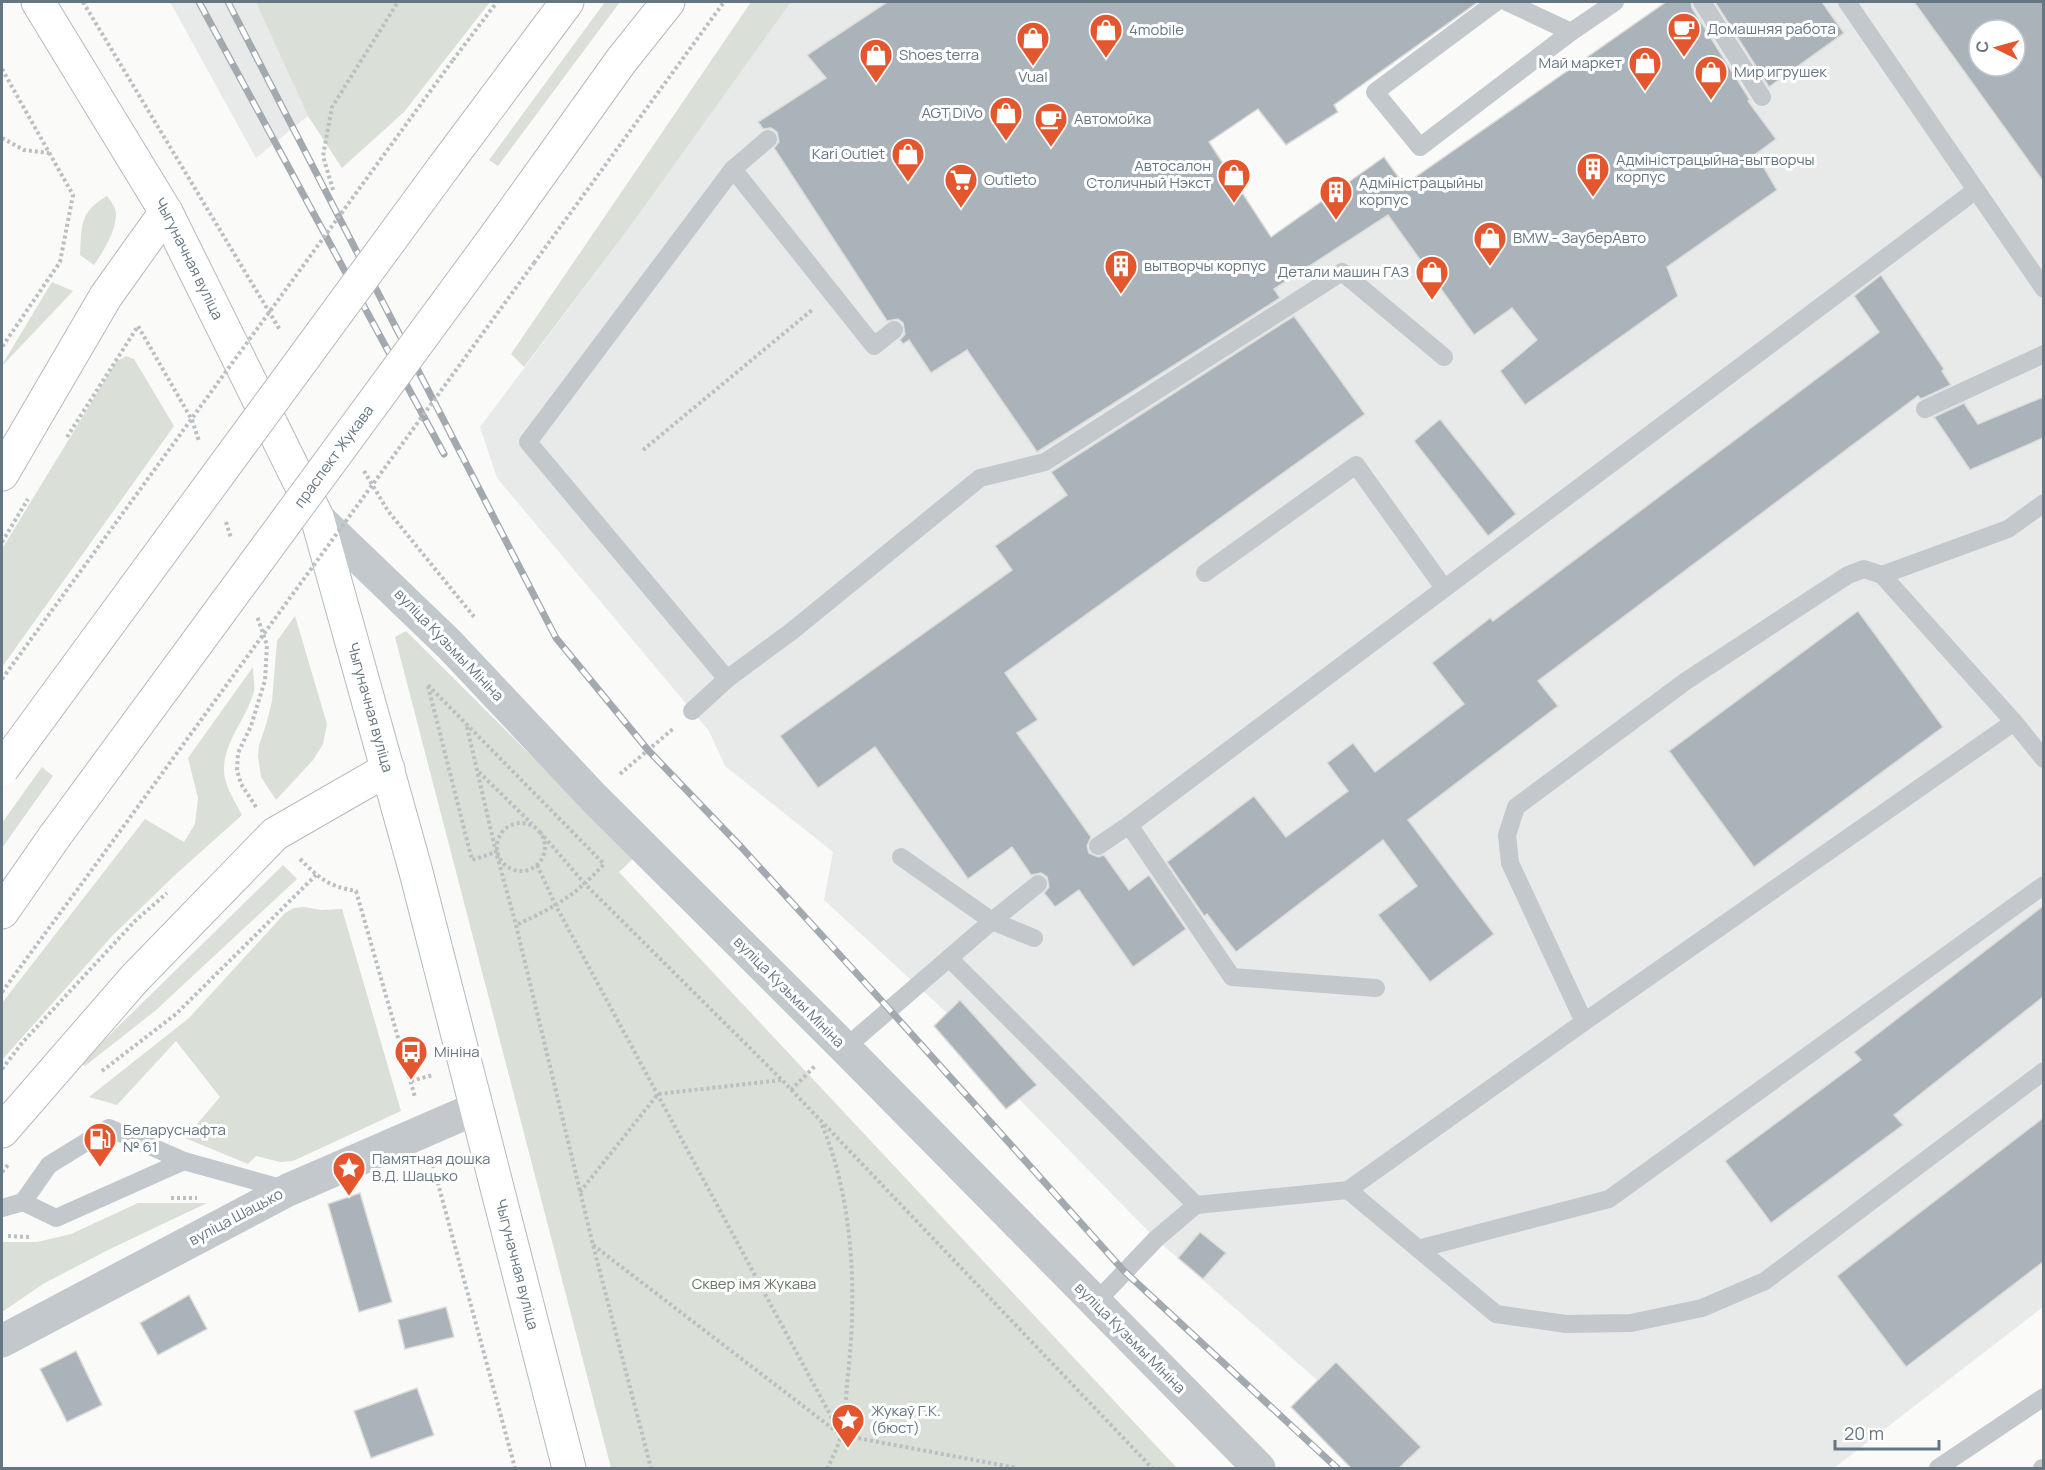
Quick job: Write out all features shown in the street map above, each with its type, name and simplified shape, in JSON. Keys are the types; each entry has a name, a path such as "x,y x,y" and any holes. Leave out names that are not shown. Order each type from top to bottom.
{"main road":[{"name":"Чыгуначная вуліца","path":"38,2 166,212 317,517 388,769 569,1468"},
{"path":"2,769 567,2"},
{"name":"праспект Жукава","path":"2,912 55,836 498,233 621,61 668,2"},
{"path":"2,474 106,296 166,212"},
{"path":"2,1131 135,978 275,834 388,769"}],"street":[{"name":"вуліца Кузьмы Мініна","path":"317,517 450,645 594,798 845,1048 1259,1468"},
{"name":"вуліца Шацько","path":"2,1341 288,1190 477,1108"}],"lane":[{"path":"1496,2 1375,92 1419,147 1571,32 1615,2"},
{"path":"1507,2 1571,32"},
{"path":"1702,2 1762,97"},
{"path":"1847,2 2043,289"},
{"path":"727,679 528,442 733,169 768,139"},
{"path":"733,169 874,346 894,330"},
{"path":"1098,846 1976,190"},
{"path":"692,711 727,679 792,631 980,478 1045,462 1342,272 1444,357"},
{"path":"1925,409 2043,354"},
{"path":"1205,573 1356,465 1444,588"},
{"path":"1882,574 2008,529 2043,503"},
{"path":"1584,1022 1510,863 1508,835 1516,807 1686,681 1848,575 1864,569 1882,574 2014,722 2043,759"},
{"path":"1095,1303 1148,1247 1196,1205 1348,1190 2014,722"},
{"path":"1129,825 1232,976 1376,988"},
{"path":"901,857 992,921 1034,938"},
{"path":"845,1048 1038,884"},
{"path":"1418,1249 1609,1199 2043,885"},
{"path":"949,958 1196,1205"},
{"path":"1348,1190 1496,1314 1566,1324 1631,1323 1702,1308 1765,1281 2043,1071"},
{"path":"2,1208 23,1202 49,1165 109,1128 184,1161 288,1190"},
{"path":"23,1202 56,1218 184,1161"},
{"path":"1938,1468 2043,1398"}],"path":[{"path":"83,2 162,132"},
{"path":"333,190 323,156 332,107 398,2"},
{"path":"2,679 497,2"},
{"path":"2,992 724,2"},
{"path":"2,69 73,195 60,262 2,347"},
{"path":"2,138 24,150 50,153"},
{"path":"643,450 832,293"},
{"path":"61,446 138,326"},
{"path":"2,542 31,494"},
{"path":"496,852 472,860 428,685 604,864 585,884 556,906 516,925"},
{"path":"620,774 692,711"},
{"path":"467,727 580,1193 651,1468"},
{"path":"478,771 540,832 585,884 782,1080 1152,1468"},
{"path":"496,852 497,841 505,828 519,823 534,827"},
{"path":"498,859 517,872 532,869 545,853 545,845 540,832"},
{"path":"296,855 316,875 334,887 356,891 515,1468"},
{"path":"537,865 556,906 841,1435"},
{"path":"95,1077 176,1014 316,875"},
{"path":"580,1193 658,1094 782,1080"},
{"path":"820,1121 834,1153 843,1191 853,1304 851,1351 841,1435 828,1468"},
{"path":"2,1172 9,1164"},
{"path":"593,1245 841,1435 1017,1468"}],"shaded area":[{"path":"170,2 256,2 308,116 256,158"},
{"path":"791,2 1479,2 1335,104 1338,112 1286,145 1258,109 1209,142 1271,237 1384,157 1410,192 1667,2 2043,2 2043,1307 1834,1468 1351,1468 1291,1407 1317,1380 1156,1239 1019,1099 1006,1109 934,1026 947,1013 824,900 833,852 725,766 709,731 497,478 480,427 629,228"}],"green space":[{"path":"256,2 490,2 404,112 342,168 308,116"},
{"path":"605,2 620,2 498,166 489,160"},
{"path":"751,2 791,2 629,228 524,367 511,354"},
{"path":"107,196 115,209 115,223 110,238 94,265 80,255 82,228 91,208"},
{"path":"52,282 73,291 2,366 2,365"},
{"path":"126,356 134,359 174,426 2,667 2,549 116,362"},
{"path":"295,616 327,724 323,744 313,760 276,800 261,777 259,745 272,701 277,641"},
{"name":"Сквер імя Жукава","path":"406,631 634,858 619,872 1177,1468 611,1468 395,637"},
{"path":"253,667 254,691 229,746 224,770 227,786 242,815 113,935 2,1060 2,1003 145,819 184,842 195,824 198,798 188,758"},
{"path":"42,767 53,776 2,848 2,823"},
{"path":"283,865 297,879 155,1011 85,1066 81,1063"},
{"path":"294,908 321,910 342,909 401,1111 293,1161 280,1162 256,1156 248,1164 185,1138 220,1097 176,1041 117,1105 89,1097 189,1018 285,913"},
{"path":"138,1203 207,1203 43,1284 2,1312 2,1242 37,1242 71,1234"}],"building":[{"path":"887,2 1478,2 1334,105 1338,112 1286,145 1258,109 1209,142 1271,237 1384,157 1404,185 1666,2 1691,2 1692,8 1750,100 1748,101 1776,139 1756,154 1777,190 1667,267 1678,296 1525,405 1500,371 1537,340 1512,308 1474,335 1388,215 1274,289 1280,298 1037,452 967,350 931,373 909,340 903,344 900,340 905,334 903,323 898,319 887,321 774,148 779,142 777,132 771,128 763,129 758,122 826,78 807,55"},
{"path":"1715,2 1822,2 1844,33 1769,87"},
{"path":"1914,2 2043,2 2043,181 1969,78 2027,78 2027,18 1967,18 1967,76"},
{"path":"1881,275 1944,369 1942,371 1951,385 1921,399 1918,396 1538,681 1558,706 1408,820 1494,934 1430,982 1378,915 1417,886 1383,840 1236,952 1207,914 1204,916 1167,862 1254,796 1286,837 1348,791 1327,763 1353,743 1375,772 1464,704 1432,663 1490,618 1493,621 1879,332 1854,296"},
{"path":"1294,316 1365,414 1005,673 1038,720 1017,733 1091,837 1087,846 1089,853 1098,857 1104,855 1129,890 1149,875 1186,929 1133,967 1079,890 1055,907 1044,893 1049,887 1047,877 1041,873 1031,875 1012,847 968,879 875,747 818,788 780,736 1012,570 995,546 1067,495 1051,472"},
{"path":"2043,397 2043,438 1970,470 1934,417 1964,403 1978,424"},
{"path":"1440,419 1516,514 1488,536 1414,441"},
{"path":"1858,611 1943,727 1754,867 1669,751"},
{"path":"2043,906 2043,997 1894,1115 1903,1125 1771,1223 1725,1161 1861,1060 1854,1052"},
{"path":"960,1000 1037,1085 1006,1109 934,1026"},
{"path":"2043,1118 2043,1262 1906,1367 1837,1276"},
{"path":"360,1193 392,1302 359,1312 328,1204"},
{"path":"1200,1232 1226,1253 1203,1279 1178,1258"},
{"path":"189,1295 207,1329 158,1355 140,1323"},
{"path":"446,1307 454,1337 405,1349 398,1320"},
{"path":"76,1351 102,1405 67,1422 40,1369"},
{"path":"1336,1362 1421,1447 1399,1468 1351,1468 1291,1407"},
{"path":"417,1388 434,1435 371,1458 354,1411"}],"railway":[{"path":"199,2 444,454"},
{"path":"228,2 556,638 648,750 742,848 1124,1271 1337,1468"}],"place":[{"name":"Домашняя работа","path":"1684,58"},
{"name":"4mobile","path":"1106,59"},
{"name":"Vual","path":"1033,67"},
{"name":"Shoes terra","path":"876,84"},
{"name":"Май маркет","path":"1645,92"},
{"name":"Мир игрушек","path":"1711,101"},
{"name":"AGT DiVo","path":"1006,142"},
{"name":"Автомойка","path":"1051,148"},
{"name":"Kari Outlet","path":"908,183"},
{"name":"Адміністрацыйна-вытворчы корпус","path":"1593,198"},
{"name":"Автосалон Столичный Нэкст","path":"1234,204"},
{"name":"Outleto","path":"961,209"},
{"name":"Адміністрацыйны корпус","path":"1336,221"},
{"name":"BMW - ЗауберАвто","path":"1490,267"},
{"name":"вытворчы корпус","path":"1121,295"},
{"name":"Детали машин ГАЗ","path":"1432,301"},
{"name":"Мініна","path":"411,1081"},
{"name":"Беларуснафта № 61","path":"100,1168"},
{"name":"Памятная дошка В.Д. Шацько","path":"349,1197"},
{"name":"Жукаў Г.К. (бюст)","path":"848,1449"}]}
